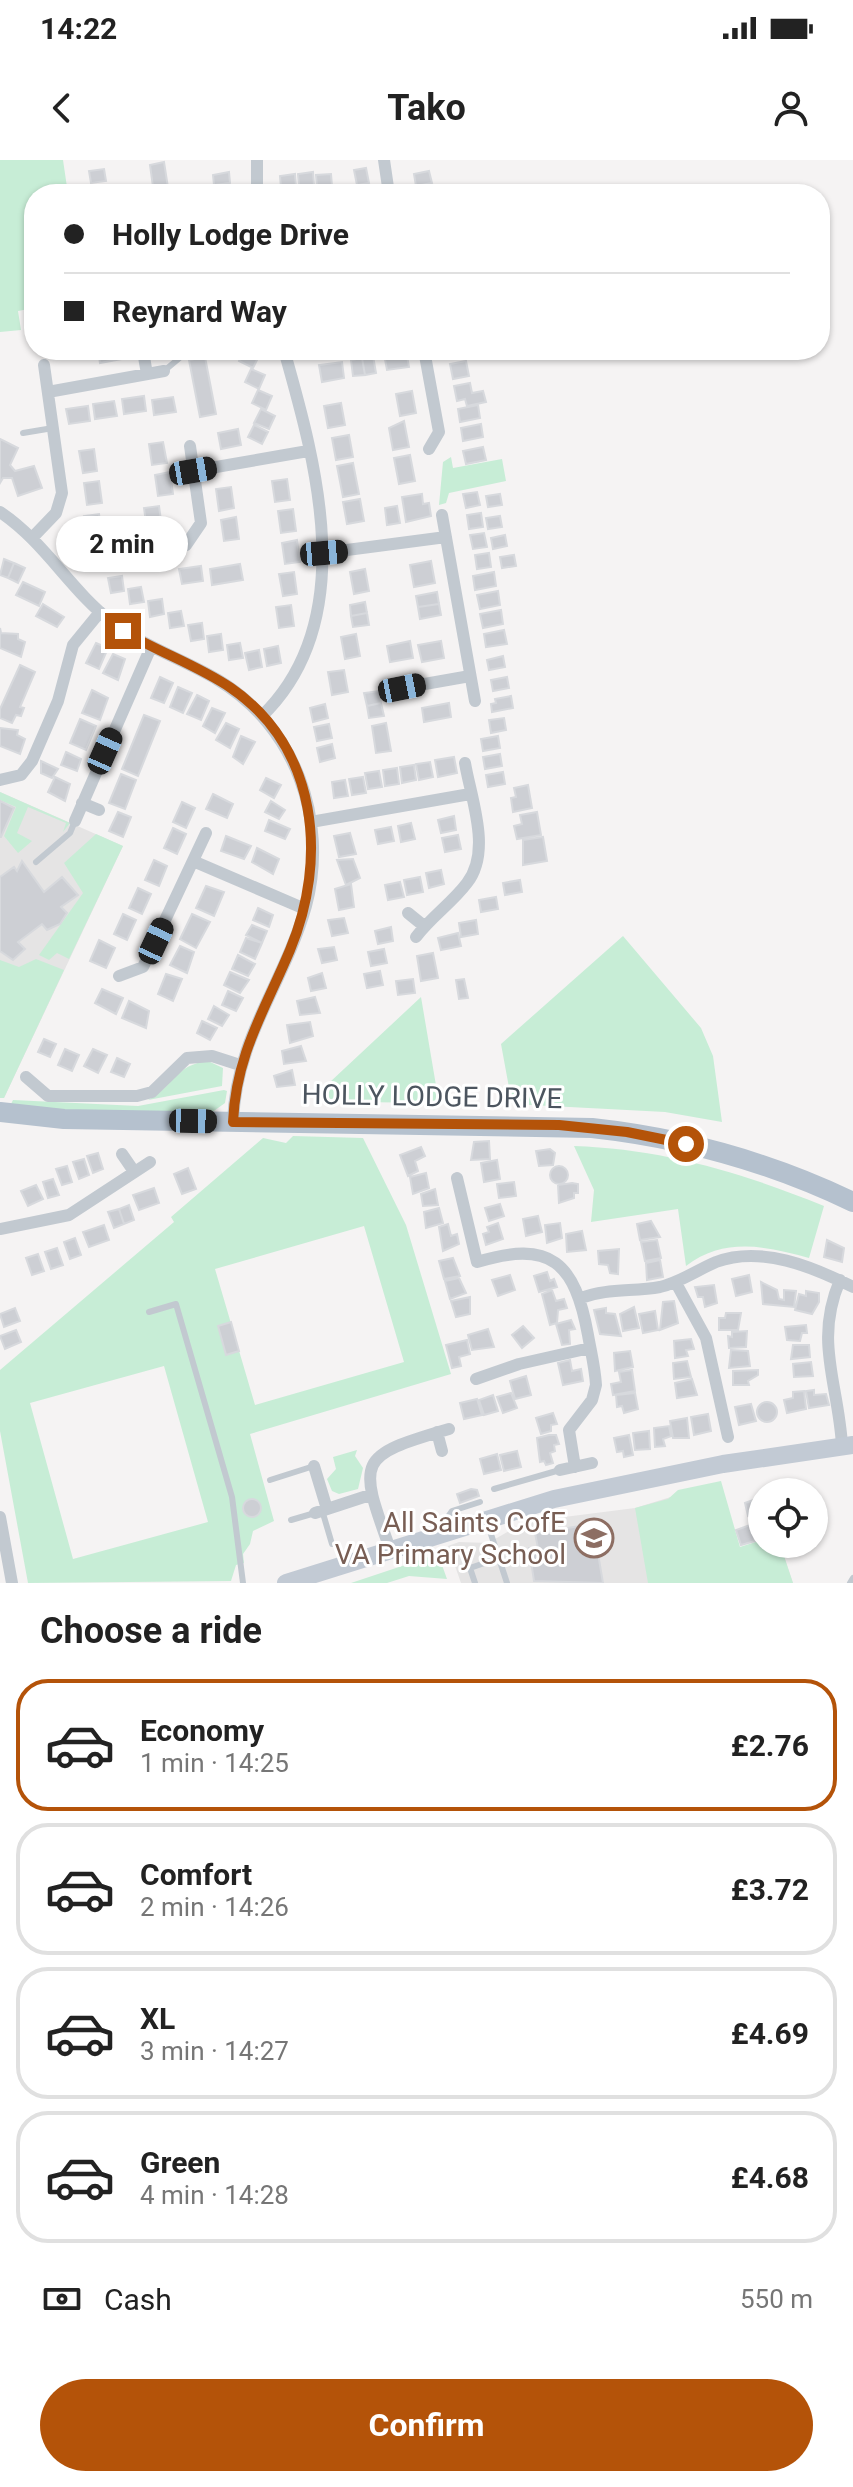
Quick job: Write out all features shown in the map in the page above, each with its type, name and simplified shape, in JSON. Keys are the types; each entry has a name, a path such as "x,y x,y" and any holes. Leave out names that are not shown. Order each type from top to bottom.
{"main road":[{"name":"HOLLY LODGE DRIVE","path":"0,1112 56,1119 559,1125 627,1132 752,1161 853,1202"}],"street":[{"path":"257,160 257,184"},
{"path":"384,160 388,184"},
{"path":"132,177 133,184"},
{"path":"145,360 147,374"},
{"path":"262,716 286,692 306,656 320,608 324,553 308,451 287,360"},
{"path":"426,360 439,432 429,449"},
{"path":"32,538 56,513 62,500 44,365"},
{"path":"48,392 164,371"},
{"path":"186,545 201,523 190,446"},
{"path":"193,471 308,451"},
{"path":"0,512 32,538 100,612 151,647 219,681 262,716 291,757 311,822 313,865 305,909 240,1065 233,1122"},
{"path":"442,515 475,701"},
{"path":"324,553 446,537"},
{"path":"0,780 21,775 32,761 58,701 73,645 100,612"},
{"path":"75,821 151,647"},
{"path":"402,689 470,676"},
{"path":"416,937 464,887 476,867 479,841 465,763"},
{"path":"311,822 470,794"},
{"path":"82,803 99,810"},
{"path":"119,976 143,967 206,833"},
{"path":"193,861 305,909"},
{"path":"408,913 424,926"},
{"path":"26,1077 48,1096 137,1096 152,1092 187,1058 212,1056 240,1065"},
{"path":"122,1154 133,1170"},
{"path":"0,1229 69,1215 133,1170 150,1162"},
{"path":"457,1178 477,1262 513,1252 543,1257 566,1271 581,1298 595,1392 569,1430 575,1467"},
{"path":"581,1298 600,1291 643,1290 676,1283 717,1262 746,1256 785,1261 853,1287"},
{"path":"290,1583 390,1549 483,1510 654,1477 848,1445 826,1336 829,1309 840,1280"},
{"path":"676,1283 706,1338 728,1437"},
{"path":"476,1379 519,1364 590,1348"},
{"path":"390,1549 370,1495 370,1476 380,1456 399,1443 443,1431 442,1451"},
{"path":"560,1470 592,1463"},
{"path":"314,1466 321,1511 370,1495"},
{"path":"0,1517 4,1558 12,1583"}],"lane":[{"path":"164,371 177,360"},
{"path":"23,433 53,428"},
{"path":"36,862 70,833 75,821"},
{"path":"149,1312 176,1304 232,1497 243,1583"},
{"path":"270,1480 314,1466"},
{"path":"494,1489 560,1470"},
{"path":"441,1509 446,1526"},
{"path":"483,1510 507,1583"},
{"path":"291,1520 321,1511 332,1544"},
{"path":"475,1583 470,1568 499,1558"}],"shaded area":[{"path":"0,792 123,846 4,1098 0,1098"},
{"name":"All Saints CofE VA Primary School","path":"674,1496 694,1564 748,1545 748,1558 785,1558 793,1583 461,1583 448,1546 459,1542 488,1543 525,1522 635,1508"}],"green space":[{"path":"0,160 63,160 67,184 24,184 24,310 18,311 21,330 0,332"},
{"path":"451,457 453,468 502,459 506,481 449,493 446,503 439,505 443,462"},
{"path":"0,792 70,823 63,832 66,823 28,807 17,833 32,841 18,853 4,836 16,807 0,800"},
{"path":"96,834 123,846 69,959 57,953 49,960 39,955 83,893 64,863"},
{"path":"623,936 701,1028 713,1056 722,1122 665,1112 512,1104 501,1044"},
{"path":"36,959 64,970 4,1098 0,1098 0,960 19,967"},
{"path":"421,997 439,1103 356,1102 314,1097"},
{"path":"208,1061 223,1068 222,1086 148,1100 181,1071"},
{"path":"227,1091 225,1103 211,1113 57,1112 10,1106 13,1100 138,1106"},
{"path":"293,1136 363,1138 406,1225 451,1374 250,1434 274,1521 253,1531 250,1544 243,1554 244,1563 236,1565 231,1581 28,1583 0,1431 0,1370 174,1222 171,1217 263,1138 286,1143","holes":["364,1226 404,1362 255,1405 215,1269","164,1366 208,1522 73,1559 30,1403"]},
{"path":"574,1146 639,1152 702,1165 824,1206 809,1258 777,1250 730,1248 700,1257 686,1266 678,1209 591,1222 594,1190"},
{"path":"357,1450 355,1456 363,1468 358,1489 339,1494 332,1491 327,1479 336,1469 333,1457"},
{"path":"721,1481 740,1547 748,1544 748,1558 785,1558 793,1583 648,1583 635,1508 668,1499 678,1490"},
{"path":"438,1554 447,1579 409,1576 387,1583 351,1583"}],"building":[{"path":"164,162 167,184 153,184 150,165"},
{"path":"366,168 369,183 357,184 354,170"},
{"path":"104,169 106,181 91,183 89,171"},
{"path":"429,171 432,183 416,184 414,174"},
{"path":"229,172 230,183 214,184 213,175"},
{"path":"313,172 314,184 299,184 298,174"},
{"path":"295,174 296,184 281,184 280,176"},
{"path":"331,174 332,184 317,184 316,175"},
{"path":"189,360 206,360 216,414 200,417"},
{"path":"239,360 257,360 253,368"},
{"path":"351,360 362,360 365,375 353,376"},
{"path":"362,360 374,360 376,373 365,375"},
{"path":"385,360 408,360 409,367 387,370"},
{"path":"466,361 469,376 453,379 450,364"},
{"path":"342,362 344,378 322,382 319,365"},
{"path":"251,369 265,375 259,389 245,382"},
{"path":"470,383 472,393 483,391 486,402 467,406 465,399 457,401 454,386"},
{"path":"258,390 272,396 266,410 252,403"},
{"path":"412,391 416,413 400,416 396,394"},
{"path":"144,396 146,411 124,414 122,399"},
{"path":"173,397 176,412 154,415 152,400"},
{"path":"114,401 117,416 95,419 93,404"},
{"path":"341,403 345,425 328,428 324,406"},
{"path":"478,405 480,418 460,422 458,409"},
{"path":"88,406 90,421 69,424 66,409"},
{"path":"261,409 275,416 269,429 254,423"},
{"path":"404,421 409,447 393,450 389,428"},
{"path":"481,424 483,437 463,441 461,428"},
{"path":"254,425 268,432 262,444 248,437"},
{"path":"238,429 241,445 221,449 218,433"},
{"path":"349,435 353,457 336,460 332,438"},
{"path":"0,439 18,448 10,465 15,471 34,466 42,488 18,496 12,478 3,478 0,483"},
{"path":"163,442 167,463 152,465 149,444"},
{"path":"483,447 486,460 466,464 463,451"},
{"path":"94,449 97,471 83,473 79,451"},
{"path":"410,455 415,481 399,484 394,458"},
{"path":"353,463 359,494 343,497 337,466"},
{"path":"170,472 173,494 158,496 155,475"},
{"path":"287,479 290,500 275,502 272,481"},
{"path":"99,481 102,503 87,505 84,483"},
{"path":"231,487 234,508 219,511 216,489"},
{"path":"477,492 480,505 466,508 463,494"},
{"path":"422,494 423,504 429,503 431,516 406,522 402,497"},
{"path":"500,494 502,505 488,507 486,496"},
{"path":"360,499 364,521 347,524 343,502"},
{"path":"159,506 162,528 147,530 144,508"},
{"path":"397,506 400,523 387,525 385,508"},
{"path":"293,509 296,531 281,533 278,511"},
{"path":"481,513 483,527 469,529 467,515"},
{"path":"99,514 102,536 87,538 84,516"},
{"path":"500,516 502,527 488,529 486,518"},
{"path":"236,517 239,539 224,541 221,520"},
{"path":"484,533 487,547 473,549 470,535"},
{"path":"505,535 507,546 493,549 491,538"},
{"path":"164,538 167,559 152,562 149,540"},
{"path":"297,540 300,562 285,564 282,543"},
{"path":"489,553 491,567 477,569 475,555"},
{"path":"514,555 516,566 502,568 500,557"},
{"path":"4,559 14,563 8,578 0,575"},
{"path":"431,561 435,583 414,587 410,565"},
{"path":"14,563 25,568 18,583 8,578"},
{"path":"240,564 243,580 212,585 210,569"},
{"path":"201,566 203,581 182,584 179,569"},
{"path":"365,569 369,591 354,594 350,572"},
{"path":"294,572 297,594 283,596 279,574"},
{"path":"494,572 496,586 475,590 473,576"},
{"path":"122,576 124,591 111,593 108,578"},
{"path":"23,582 45,592 39,606 16,595"},
{"path":"141,587 144,602 130,604 128,589"},
{"path":"498,591 500,605 480,609 477,595"},
{"path":"437,592 439,604 418,607 416,596"},
{"path":"162,599 164,614 150,617 148,601"},
{"path":"365,602 367,613 351,616 350,605"},
{"path":"43,604 64,617 57,627 36,616"},
{"path":"439,604 441,615 420,619 418,607"},
{"path":"291,605 294,626 279,628 276,607"},
{"path":"501,610 503,624 483,628 480,614"},
{"path":"181,611 184,626 170,628 168,613"},
{"path":"367,613 369,625 353,627 351,616"},
{"path":"202,623 204,639 191,641 188,625"},
{"path":"0,628 1,633 18,634 18,639 25,642 21,657 0,648"},
{"path":"504,630 507,644 486,647 484,634"},
{"path":"221,634 223,650 209,652 207,636"},
{"path":"356,634 360,656 345,659 341,637"},
{"path":"410,641 413,658 390,662 387,646"},
{"path":"441,641 444,658 422,662 418,645"},
{"path":"96,643 108,648 99,669 86,663"},
{"path":"240,643 243,658 229,660 227,645"},
{"path":"278,646 281,663 267,666 264,649"},
{"path":"259,650 262,667 249,670 245,653"},
{"path":"113,654 125,659 118,680 103,673"},
{"path":"503,656 505,667 489,670 487,660"},
{"path":"20,665 35,672 20,707 24,708 21,716 16,715 12,723 0,718 0,709"},
{"path":"344,670 348,692 332,695 328,672"},
{"path":"160,677 173,683 164,703 151,698"},
{"path":"507,677 509,688 493,691 491,680"},
{"path":"178,687 192,693 183,713 170,707"},
{"path":"92,690 108,698 100,720 82,713"},
{"path":"379,691 381,703 367,706 364,693"},
{"path":"197,695 209,701 201,720 187,714"},
{"path":"511,696 513,708 492,712 491,704 496,703 495,699"},
{"path":"381,703 384,716 369,718 367,706"},
{"path":"449,703 451,717 424,722 422,708"},
{"path":"325,704 328,718 313,722 310,708"},
{"path":"212,708 225,713 215,733 203,726"},
{"path":"144,715 160,721 138,776 122,769"},
{"path":"504,718 506,730 491,733 489,720"},
{"path":"80,719 96,726 86,750 70,743"},
{"path":"226,723 239,729 230,748 216,740"},
{"path":"386,723 391,751 376,753 372,726"},
{"path":"329,724 332,738 317,741 314,727"},
{"path":"0,728 18,730 17,735 25,739 20,754 0,746"},
{"path":"241,736 255,742 243,764 233,757"},
{"path":"498,736 500,748 483,751 481,739"},
{"path":"332,744 335,758 320,762 317,748"},
{"path":"66,752 81,759 77,771 61,765"},
{"path":"500,754 502,766 485,769 483,757"},
{"path":"454,757 457,773 438,777 435,760"},
{"path":"41,761 58,769 52,778 41,773"},
{"path":"430,762 433,777 419,780 416,764"},
{"path":"414,765 416,780 402,783 400,767"},
{"path":"397,768 399,784 385,786 383,770"},
{"path":"379,771 382,787 368,789 365,773"},
{"path":"503,772 505,784 488,787 486,775"},
{"path":"121,774 136,780 125,809 109,803"},
{"path":"55,777 70,784 65,801 48,792"},
{"path":"363,777 366,793 352,795 349,779"},
{"path":"266,778 281,785 274,798 260,790"},
{"path":"345,780 348,796 334,798 332,782"},
{"path":"528,785 532,808 513,812 511,798 516,797 514,788"},
{"path":"213,794 233,804 227,818 206,809"},
{"path":"0,801 14,808 1,837 0,837"},
{"path":"271,801 285,810 279,819 265,812"},
{"path":"182,802 195,808 186,828 173,822"},
{"path":"118,812 131,817 123,837 109,831"},
{"path":"537,812 541,835 517,839 514,826 522,824 520,815"},
{"path":"454,816 456,830 441,833 438,820"},
{"path":"269,820 290,829 285,839 265,831"},
{"path":"411,823 415,839 401,842 398,826"},
{"path":"391,827 394,841 378,844 375,830"},
{"path":"173,828 186,834 177,854 164,848"},
{"path":"350,833 356,854 339,857 334,836"},
{"path":"458,835 461,849 445,852 442,838"},
{"path":"226,836 251,846 244,859 221,851"},
{"path":"543,837 547,861 523,865 523,840"},
{"path":"257,848 279,859 273,874 252,862"},
{"path":"353,859 360,878 346,885 337,860"},
{"path":"154,860 167,866 159,886 145,880"},
{"path":"22,861 44,892 62,877 78,895 61,907 67,913 60,924 47,930 42,924 18,942 25,949 13,960 0,951 0,877 14,867 17,871"},
{"path":"441,870 444,884 429,888 426,873"},
{"path":"420,877 423,892 407,895 404,880"},
{"path":"520,880 522,892 505,895 503,883"},
{"path":"400,882 404,897 388,900 385,885"},
{"path":"351,884 354,907 339,910 335,889"},
{"path":"206,886 224,892 214,916 196,908"},
{"path":"138,888 151,894 142,914 129,908"},
{"path":"496,897 498,909 481,912 479,900"},
{"path":"258,908 273,915 269,927 253,920"},
{"path":"123,914 136,920 127,940 114,934"},
{"path":"192,914 210,922 196,948 180,939"},
{"path":"344,918 348,933 332,936 328,920"},
{"path":"476,920 478,934 461,937 459,923"},
{"path":"252,925 267,931 262,943 246,935"},
{"path":"391,927 393,941 378,944 375,931"},
{"path":"458,933 461,946 441,950 438,938"},
{"path":"246,938 262,943 255,959 240,952"},
{"path":"99,940 115,948 106,968 90,961"},
{"path":"180,946 194,952 187,973 170,965"},
{"path":"334,947 337,960 322,963 318,949"},
{"path":"384,949 387,963 371,966 368,952"},
{"path":"433,953 438,978 421,981 417,956"},
{"path":"238,955 255,964 248,976 232,969"},
{"path":"380,971 383,985 367,988 364,974"},
{"path":"230,972 249,980 240,993 224,985"},
{"path":"322,973 326,988 311,991 308,978"},
{"path":"166,974 182,979 173,1001 158,994"},
{"path":"413,979 415,993 398,995 396,981"},
{"path":"464,979 468,998 459,999 456,980"},
{"path":"102,989 123,998 116,1014 95,1003"},
{"path":"228,991 243,998 236,1011 222,1005"},
{"path":"315,997 320,1013 300,1015 297,1001"},
{"path":"129,1001 149,1011 146,1028 122,1018"},
{"path":"214,1006 229,1015 222,1026 208,1019"},
{"path":"202,1021 217,1028 210,1040 197,1033"},
{"path":"310,1022 313,1036 290,1043 287,1025"},
{"path":"44,1039 56,1044 50,1057 38,1052"},
{"path":"301,1046 306,1061 284,1064 282,1051"},
{"path":"65,1049 79,1055 72,1071 58,1065"},
{"path":"93,1049 107,1055 98,1073 84,1066"},
{"path":"117,1058 130,1064 124,1077 111,1072"},
{"path":"292,1070 295,1085 277,1087 274,1076"},
{"path":"489,1141 490,1159 471,1160 474,1142"},
{"path":"421,1147 425,1156 415,1161 418,1171 408,1176 400,1155"},
{"path":"550,1149 555,1153 553,1165 539,1166 536,1151"},
{"path":"98,1153 103,1169 93,1173 87,1156"},
{"path":"84,1159 89,1175 79,1179 73,1162"},
{"path":"497,1160 500,1179 484,1182 481,1163"},
{"path":"67,1166 72,1182 62,1185 56,1169"},
{"path":"559,1166 568,1175 559,1184 550,1175"},
{"path":"188,1168 196,1189 182,1194 174,1174"},
{"path":"426,1173 429,1188 413,1194 410,1177"},
{"path":"53,1179 59,1195 48,1198 43,1182"},
{"path":"514,1182 516,1196 499,1198 497,1184"},
{"path":"578,1184 578,1193 574,1193 574,1198 559,1203 558,1185"},
{"path":"36,1185 43,1199 28,1206 21,1191"},
{"path":"154,1188 159,1203 139,1210 133,1195"},
{"path":"435,1189 438,1205 423,1206 421,1194"},
{"path":"500,1204 504,1216 489,1221 485,1208"},
{"path":"129,1205 134,1220 124,1224 119,1209"},
{"path":"439,1208 443,1223 426,1228 424,1212"},
{"path":"119,1209 124,1224 114,1228 108,1212"},
{"path":"538,1216 542,1232 526,1236 523,1219"},
{"path":"651,1221 660,1237 640,1240 637,1224"},
{"path":"498,1223 503,1239 486,1245 483,1234 489,1232 487,1227"},
{"path":"560,1223 562,1238 547,1243 545,1225"},
{"path":"448,1224 451,1236 457,1234 459,1244 443,1251 439,1227"},
{"path":"104,1225 109,1240 89,1247 83,1232"},
{"path":"582,1231 586,1250 567,1252 566,1234"},
{"path":"75,1238 81,1255 70,1259 64,1242"},
{"path":"657,1240 661,1258 645,1261 641,1242"},
{"path":"827,1240 844,1248 842,1262 824,1257"},
{"path":"57,1248 63,1265 51,1269 45,1252"},
{"path":"619,1249 618,1274 610,1273 608,1265 599,1264 598,1251"},
{"path":"38,1254 44,1271 32,1275 26,1258"},
{"path":"453,1258 460,1276 444,1279 439,1261"},
{"path":"660,1260 663,1277 647,1280 646,1263"},
{"path":"547,1272 550,1281 554,1279 557,1287 539,1292 534,1276"},
{"path":"510,1275 515,1290 498,1296 492,1280"},
{"path":"749,1275 752,1292 736,1296 732,1279"},
{"path":"459,1278 466,1293 450,1299 445,1281"},
{"path":"761,1282 777,1290 779,1299 784,1300 784,1290 796,1291 794,1307 763,1304"},
{"path":"714,1285 717,1303 705,1307 703,1297 698,1297 695,1287"},
{"path":"552,1290 556,1301 564,1299 567,1308 558,1310 557,1323 550,1325 542,1294"},
{"path":"806,1291 819,1293 819,1302 812,1314 795,1310 799,1294 806,1296"},
{"path":"470,1297 470,1314 456,1317 451,1301"},
{"path":"674,1301 678,1323 660,1330 663,1302"},
{"path":"634,1307 639,1328 623,1331 620,1314"},
{"path":"15,1308 20,1321 4,1327 0,1314"},
{"path":"606,1308 606,1313 615,1314 621,1336 600,1334 594,1310"},
{"path":"655,1311 658,1330 643,1333 639,1314"},
{"path":"726,1313 741,1313 738,1330 719,1330 719,1318 725,1318"},
{"path":"571,1320 575,1329 569,1330 570,1344 562,1345 556,1324"},
{"path":"231,1322 239,1351 226,1355 218,1326"},
{"path":"806,1325 807,1333 802,1333 800,1341 787,1340 785,1327"},
{"path":"523,1326 534,1338 522,1348 512,1335"},
{"path":"488,1329 494,1347 472,1350 468,1335"},
{"path":"16,1330 21,1342 5,1349 0,1336"},
{"path":"747,1331 746,1347 729,1348 728,1336 732,1337 732,1332"},
{"path":"691,1339 694,1349 686,1350 688,1356 675,1358 674,1341"},
{"path":"467,1340 470,1354 459,1357 461,1366 452,1368 446,1345"},
{"path":"793,1345 809,1345 810,1357 791,1359"},
{"path":"731,1350 748,1351 750,1366 729,1368"},
{"path":"630,1351 633,1367 615,1371 614,1353"},
{"path":"570,1360 572,1371 581,1369 583,1381 563,1385 558,1363"},
{"path":"687,1361 691,1377 674,1379 673,1363"},
{"path":"811,1362 813,1376 794,1377 793,1364"},
{"path":"632,1370 635,1391 613,1395 611,1384 621,1382 619,1372"},
{"path":"758,1370 758,1375 748,1381 749,1385 733,1385 733,1371"},
{"path":"526,1376 531,1395 515,1399 510,1381"},
{"path":"692,1379 697,1395 677,1398 675,1383"},
{"path":"814,1390 814,1395 826,1394 829,1405 809,1408 806,1391"},
{"path":"804,1391 806,1409 787,1413 784,1400 793,1398 793,1392"},
{"path":"511,1393 517,1408 503,1413 497,1397"},
{"path":"635,1393 638,1409 624,1413 622,1406 617,1407 616,1395"},
{"path":"493,1395 498,1411 484,1415 479,1400"},
{"path":"477,1399 482,1415 464,1419 460,1403"},
{"path":"767,1402 774,1405 777,1412 774,1419 767,1422 760,1419 757,1412 760,1405"},
{"path":"751,1404 756,1421 739,1425 735,1407"},
{"path":"553,1413 557,1424 551,1425 551,1431 541,1434 536,1418"},
{"path":"708,1414 711,1431 694,1435 691,1417"},
{"path":"687,1418 689,1438 673,1438 670,1421"},
{"path":"669,1426 671,1436 663,1439 665,1446 655,1447 654,1428"},
{"path":"649,1431 650,1449 635,1450 633,1433"},
{"path":"556,1435 559,1444 554,1445 555,1451 550,1453 553,1463 546,1465 544,1461 540,1462 537,1438"},
{"path":"629,1435 633,1455 624,1457 623,1451 617,1452 614,1438"},
{"path":"517,1451 521,1467 504,1471 500,1455"},
{"path":"497,1454 501,1470 484,1474 480,1459"},
{"path":"477,1490 479,1496 460,1503 457,1494"},
{"path":"252,1499 261,1508 252,1517 243,1508"},
{"path":"593,1524 603,1583 534,1581 529,1548 538,1548 535,1533"},
{"path":"748,1526 748,1543 741,1545 736,1530"}],"place":[{"name":"All Saints CofE VA Primary School","path":"594,1538"}],"route":[{"path":"123,631 219,681 253,707 279,737 291,757 308,804 313,842 309,894 290,950 240,1065 233,1122 559,1125 627,1132 686,1144"}]}
